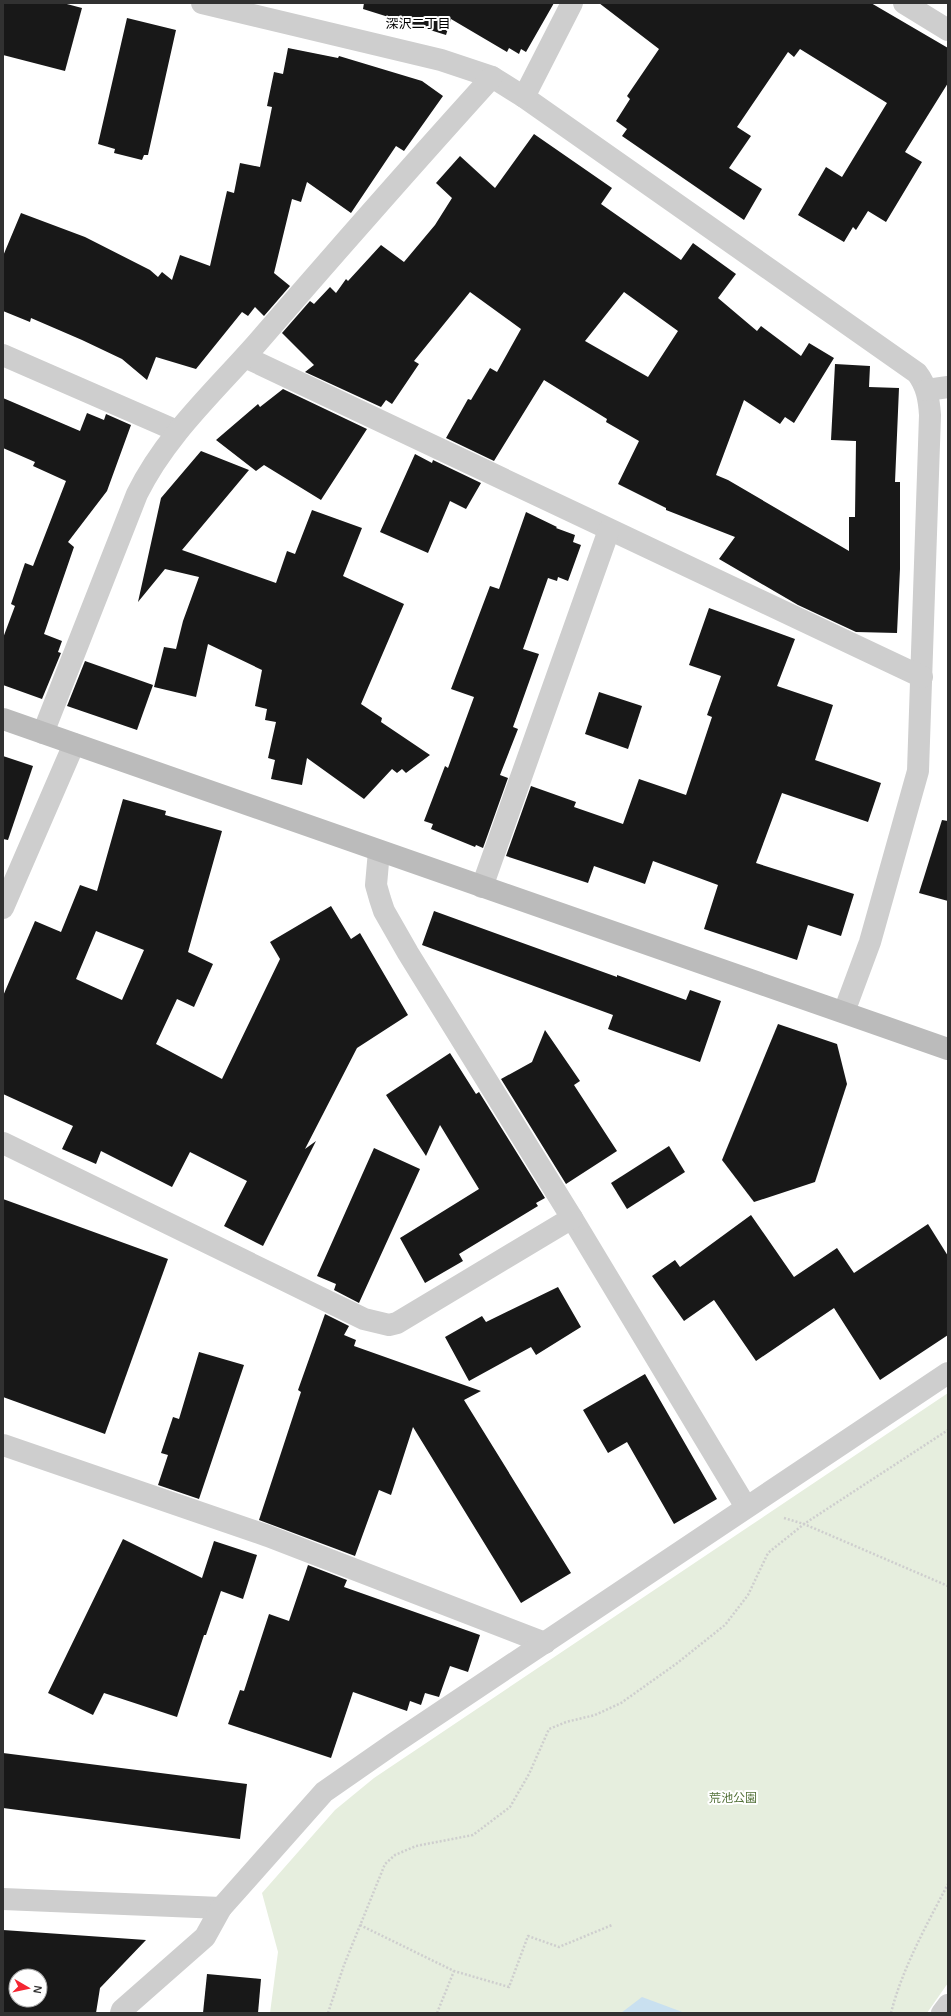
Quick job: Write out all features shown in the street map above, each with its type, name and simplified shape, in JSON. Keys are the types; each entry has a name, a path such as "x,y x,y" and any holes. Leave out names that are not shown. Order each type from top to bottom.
{"street":[{"path":"202,3 441,60 492,77 524,97 917,373 927,390 930,415 918,771 870,942 844,1012"},
{"path":"524,97 572,3"},
{"path":"904,3 948,30"},
{"path":"43,733 137,494 148,471 177,431 492,77"},
{"path":"3,355 177,431"},
{"path":"245,356 609,530 922,677"},
{"path":"927,390 948,387"},
{"path":"482,887 609,530"},
{"path":"3,719 948,1049"},
{"path":"3,908 74,744"},
{"path":"379,851 376,885 384,911 408,953 572,1218 746,1507"},
{"path":"3,1143 364,1319 389,1325 397,1323 572,1218"},
{"path":"121,2013 122,2010 205,1937 221,1908 324,1792 393,1744 948,1373"},
{"path":"3,1445 268,1536 545,1643"},
{"path":"3,1899 221,1908"},
{"path":"942,2013 948,2005"}],"path":[{"path":"328,2013 344,1965 385,1864 395,1855 416,1846 473,1835 510,1807 529,1774 549,1729 566,1722 595,1715 622,1703 725,1626 748,1595 768,1553 804,1524 948,1430"},
{"path":"780,1516 804,1524 948,1586"},
{"path":"891,2013 896,1995 932,1915 948,1884"},
{"path":"360,1925 454,1971 509,1987 528,1936 560,1947 612,1925"},
{"path":"437,2013 454,1971"}],"green space":[{"name":"荒池公園","path":"948,1393 948,1983 927,2013 270,2013 278,1952 262,1893 335,1810 374,1778"}],"water":[{"path":"642,1997 685,2013 621,2013"}],"building":[{"path":"3,3 63,3 82,8 65,71 3,55"},
{"path":"364,3 554,3 526,52 521,49 519,54 509,48 507,52 451,19 446,35 363,9"},
{"path":"599,3 871,3 948,48 948,83 905,152 922,162 886,222 868,211 856,230 853,227 844,242 798,215 826,167 842,177 887,103 800,49 794,57 788,52 737,127 751,136 729,168 762,189 744,220 622,136 627,129 616,121 630,99 627,96 659,49"},
{"path":"127,18 176,30 148,155 144,155 142,160 114,153 115,149 98,144"},
{"path":"288,48 338,58 339,56 422,81 443,96 404,151 396,146 351,213 307,182 301,202 292,199 274,273 290,286 264,316 255,307 248,316 242,312 196,369 156,357 147,380 122,359 31,318 30,322 3,311 3,256 21,213 85,237 150,270 158,277 162,272 172,280 180,255 210,266 227,191 234,193 240,163 260,167 272,107 267,106 274,72 283,74"},
{"path":"534,134 612,188 601,204 681,260 693,243 736,274 718,298 757,331 761,326 801,356 809,343 834,358 794,423 785,417 780,424 744,400 716,475 728,480 849,551 849,517 855,517 856,441 831,440 835,364 870,366 869,387 899,388 895,482 900,482 900,569 897,633 856,632 798,605 719,559 735,537 666,510 666,508 618,484 639,441 606,422 607,419 544,380 494,461 446,438 468,399 471,400 490,368 497,372 521,329 470,292 414,361 419,364 392,404 386,400 381,407 305,372 314,365 282,333 310,301 314,304 330,287 336,293 346,279 348,281 381,245 404,262 435,225 452,198 436,183 460,156 495,188","holes":["624,292 678,331 648,377 585,341"]},
{"path":"283,389 367,429 321,500 264,465 256,471 216,440 258,404 260,407"},
{"path":"3,398 80,431 87,413 104,420 106,414 131,425 107,491 68,542 74,547 44,634 62,641 58,652 61,653 42,699 3,685 3,638 15,606 11,604 25,563 33,566 66,481 33,466 35,462 3,448"},
{"path":"201,451 249,470 182,550 276,583 287,551 295,554 312,510 362,528 343,576 404,604 361,704 382,718 381,722 430,755 406,773 402,769 397,773 392,769 364,799 307,758 302,785 271,779 275,760 268,758 276,722 265,720 267,709 255,706 262,670 208,644 196,697 154,687 164,647 176,649 183,621 199,577 165,569 138,602 161,498"},
{"path":"415,454 432,463 433,460 481,483 466,509 450,501 428,553 380,532"},
{"path":"526,512 557,527 556,528 575,535 573,542 581,545 568,581 558,577 557,581 548,578 523,649 539,654 513,727 518,729 500,775 508,778 483,848 476,845 475,847 431,829 433,824 424,821 445,766 448,768 474,697 451,689 490,586 499,589"},
{"path":"709,608 795,639 777,686 833,705 815,760 881,783 868,822 782,793 756,863 854,894 841,936 808,925 797,960 704,929 718,885 653,861 645,884 594,866 588,883 506,856 531,786 576,802 574,807 623,824 639,779 686,795 712,717 707,715 721,676 689,665"},
{"path":"85,661 153,685 137,730 67,706"},
{"path":"599,692 642,706 628,749 585,734"},
{"path":"3,756 33,766 8,840 3,839"},
{"path":"123,799 166,811 165,815 222,831 188,952 213,964 194,1007 177,999 156,1044 222,1079 280,959 270,942 331,906 351,939 360,933 408,1015 357,1048 305,1149 316,1141 263,1246 224,1226 247,1181 190,1152 172,1187 101,1151 96,1164 62,1149 73,1126 3,1094 3,996 35,921 61,932 80,885 97,891","holes":["96,931 144,950 122,1000 76,979"]},
{"path":"942,820 948,821 948,901 919,893"},
{"path":"434,911 617,977 617,975 686,1000 690,990 721,1001 700,1062 608,1029 613,1015 422,945"},
{"path":"778,1024 837,1044 847,1084 815,1182 754,1202 722,1160"},
{"path":"545,1030 580,1081 574,1085 617,1151 566,1184 501,1079 532,1062"},
{"path":"450,1053 476,1094 479,1092 545,1198 536,1203 538,1206 459,1254 463,1261 425,1283 400,1238 479,1189 440,1125 426,1156 386,1095"},
{"path":"669,1146 685,1172 627,1209 611,1183"},
{"path":"374,1148 420,1169 359,1303 334,1290 336,1284 317,1276"},
{"path":"3,1199 168,1259 105,1434 3,1397"},
{"path":"751,1215 794,1277 837,1248 854,1273 928,1224 948,1256 948,1335 880,1380 834,1308 756,1361 714,1300 684,1321 652,1276 675,1260 680,1267"},
{"path":"558,1287 581,1327 536,1355 531,1347 469,1381 445,1337 482,1316 486,1322"},
{"path":"325,1314 349,1326 344,1335 356,1340 354,1346 481,1391 464,1400 571,1573 521,1603 413,1427 391,1495 379,1490 355,1556 259,1520 301,1392 298,1390"},
{"path":"199,1352 244,1365 199,1499 158,1485 168,1455 161,1453 173,1417 179,1419"},
{"path":"645,1374 717,1499 674,1524 627,1442 608,1453 583,1410"},
{"path":"123,1539 202,1578 214,1541 257,1555 243,1599 221,1591 206,1635 204,1635 177,1717 104,1693 93,1715 48,1693"},
{"path":"308,1565 347,1580 344,1587 480,1635 468,1672 450,1666 439,1697 425,1693 421,1705 410,1701 407,1711 353,1692 331,1758 228,1724 240,1690 244,1691 269,1614 289,1621"},
{"path":"3,1753 247,1784 240,1839 3,1808"},
{"path":"3,1930 146,1940 100,1988 96,2013 3,2013"},
{"path":"207,1974 261,1979 258,2013 203,2013"}],"district":[{"name":"深沢二丁目","path":"418,23"}]}
